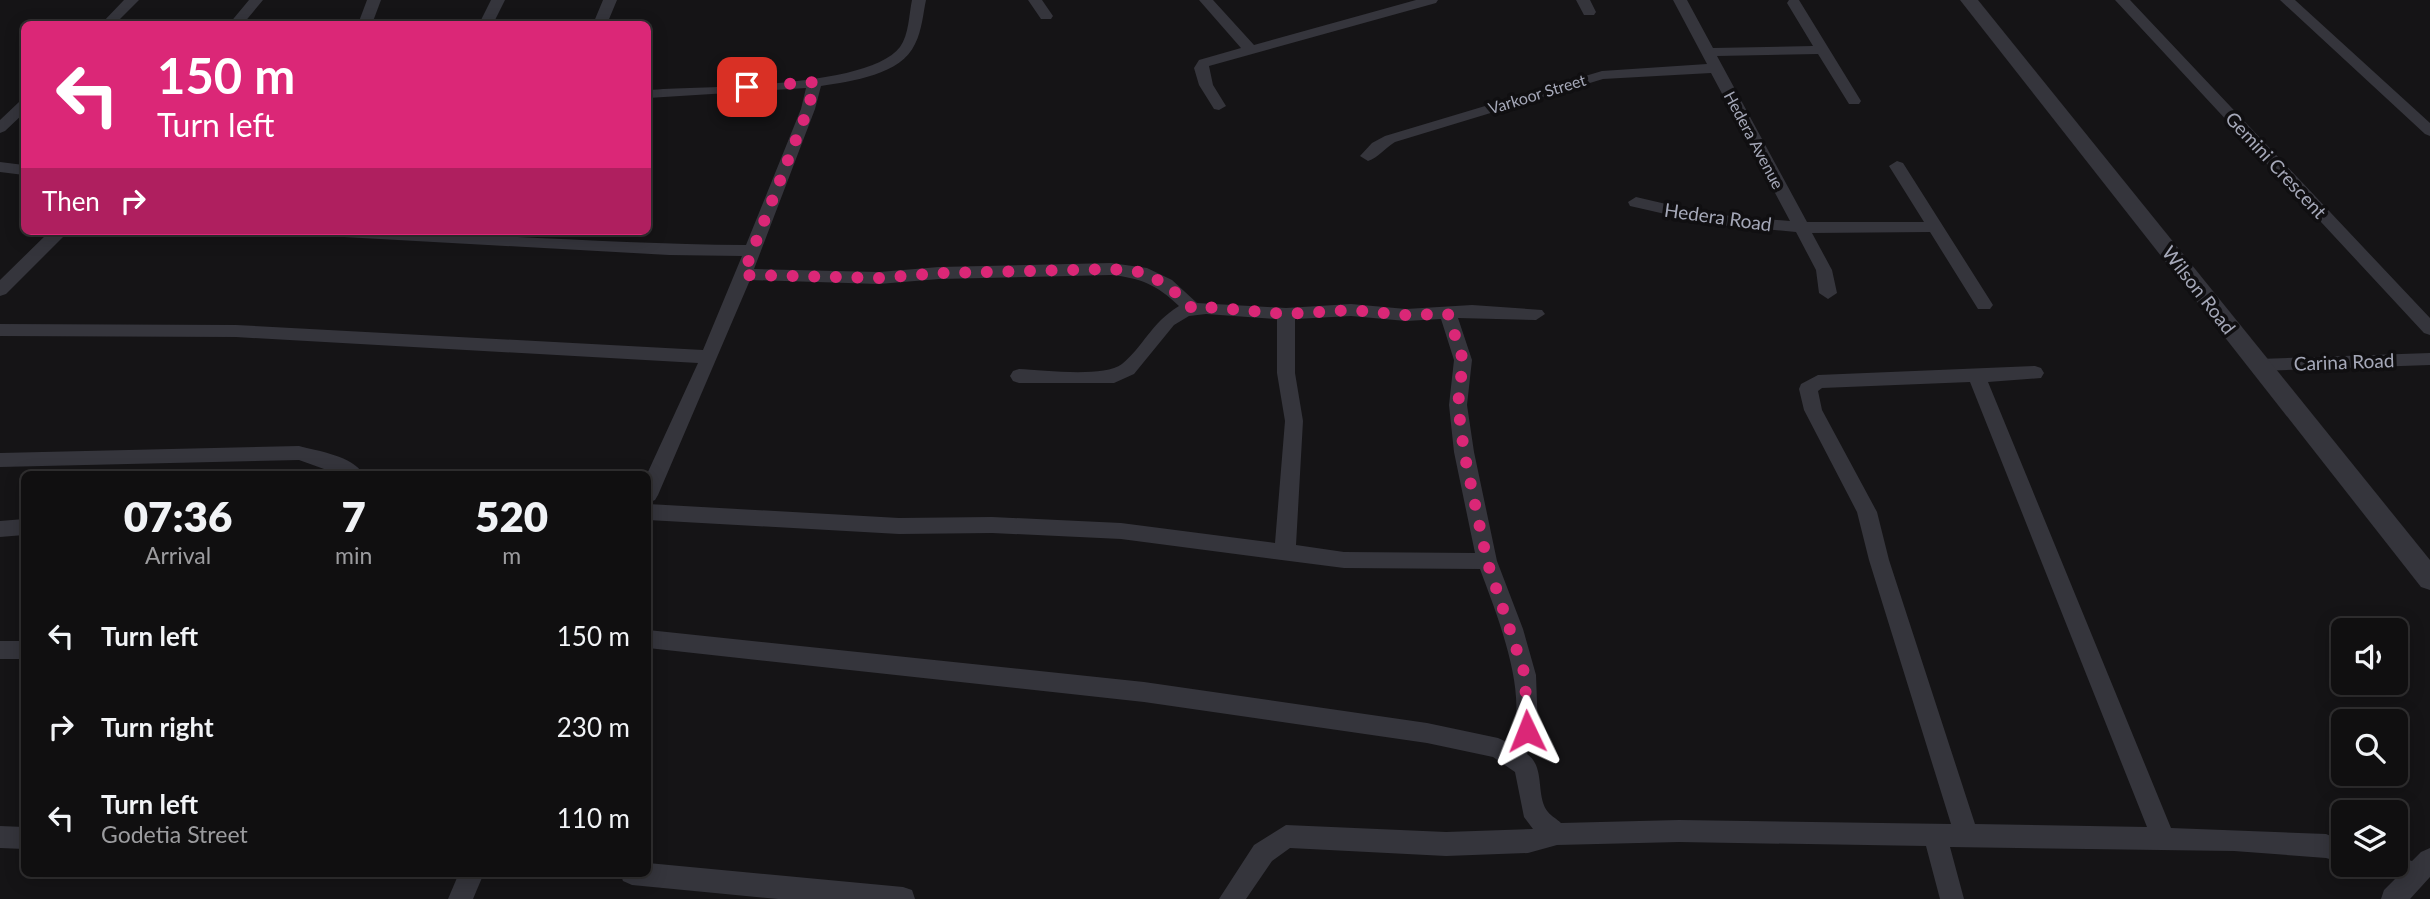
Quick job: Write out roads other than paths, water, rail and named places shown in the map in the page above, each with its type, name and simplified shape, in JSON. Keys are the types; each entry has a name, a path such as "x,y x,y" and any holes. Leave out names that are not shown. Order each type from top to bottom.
{"street":[{"path":"111,21 132,0"},
{"path":"238,21 256,0"},
{"path":"366,21 374,0"},
{"path":"488,21 498,0"},
{"path":"601,21 610,0"},
{"path":"651,94 815,82 878,70 905,50 919,0"},
{"path":"1035,0 1046,16"},
{"path":"1206,0 1249,48"},
{"path":"1219,106 1206,85 1201,68 1213,58 1431,0"},
{"name":"Hedera Avenue","path":"1680,0 1824,270 1828,293"},
{"name":"Wilson Road","path":"1969,0 2430,579"},
{"name":"Gemini Crescent","path":"2123,0 2430,329"},
{"path":"2287,0 2430,131"},
{"path":"1794,4 1854,102"},
{"path":"1708,52 1822,50"},
{"name":"Varkoor Street","path":"1368,156 1377,146 1390,139 1602,75 1716,68"},
{"path":"651,491 743,275 808,109 815,82"},
{"path":"0,128 21,108"},
{"path":"1897,166 1984,305"},
{"path":"0,167 21,170"},
{"name":"Hedera Road","path":"1636,202 1690,216 1801,228"},
{"path":"1801,228 1936,227"},
{"path":"0,290 8,274 54,235"},
{"path":"398,235 669,250 752,251"},
{"path":"743,275 878,278 939,273 1111,269 1141,272 1166,284 1193,309"},
{"path":"1019,376 1108,378 1128,369 1168,321 1185,310 1206,307 1286,314 1351,310 1406,315 1472,311 1536,314"},
{"path":"1285,552 1294,421 1286,373 1286,314"},
{"path":"1448,314 1463,360 1458,405 1464,452 1487,561 1525,675 1527,731 1513,758"},
{"path":"0,330 236,331 709,357"},
{"name":"Carina Road","path":"2259,365 2430,359"},
{"path":"1967,836 1879,560 1867,512 1813,410 1808,388 1818,382 2035,373"},
{"path":"1976,375 2164,839"},
{"path":"0,460 299,453 348,471"},
{"path":"651,498 899,526 992,525 1121,530 1344,560 1487,561"},
{"path":"0,529 21,527"},
{"path":"651,639 1144,691 1426,733 1499,748 1525,766 1536,817 1557,834"},
{"path":"0,650 21,650"},
{"path":"1231,899 1263,853 1286,836 1446,844 1528,842 1557,834 1679,831 2164,839 2331,848"},
{"path":"1935,835 1952,899"},
{"path":"0,837 21,838"},
{"path":"2393,899 2423,867"},
{"path":"651,875 903,899"},
{"path":"460,899 470,877"}]}
